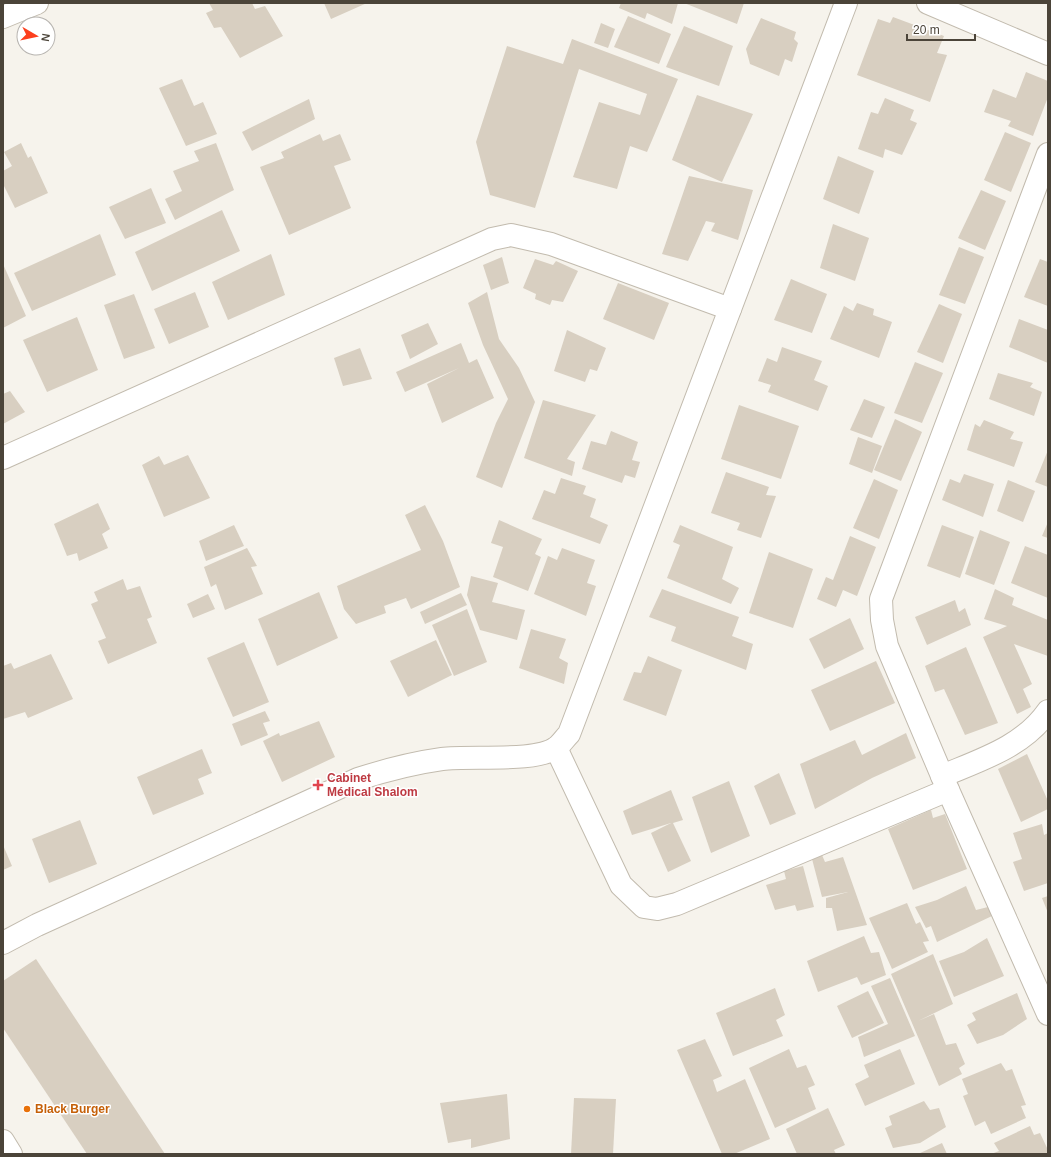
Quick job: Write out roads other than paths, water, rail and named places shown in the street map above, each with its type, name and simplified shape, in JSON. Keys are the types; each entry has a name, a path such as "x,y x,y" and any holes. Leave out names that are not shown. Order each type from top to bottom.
{"street":[{"path":"3,17 37,3"},
{"path":"3,943 37,925 358,779 400,766 443,759 529,756 545,753 556,748 569,734 846,3"},
{"path":"928,3 1048,54"},
{"path":"1048,154 881,599 882,620 887,646 945,783 1048,1014"},
{"path":"3,458 492,239 511,235 551,244 730,309"},
{"path":"556,748 621,885 644,907 657,909 677,904 945,783 1002,751 1030,733 1048,711"},
{"path":"3,1141 11,1154"}],"place":[{"name":"Cabinet Médical Shalom","path":"318,785"},
{"name":"Black Burger","path":"27,1109"}]}
